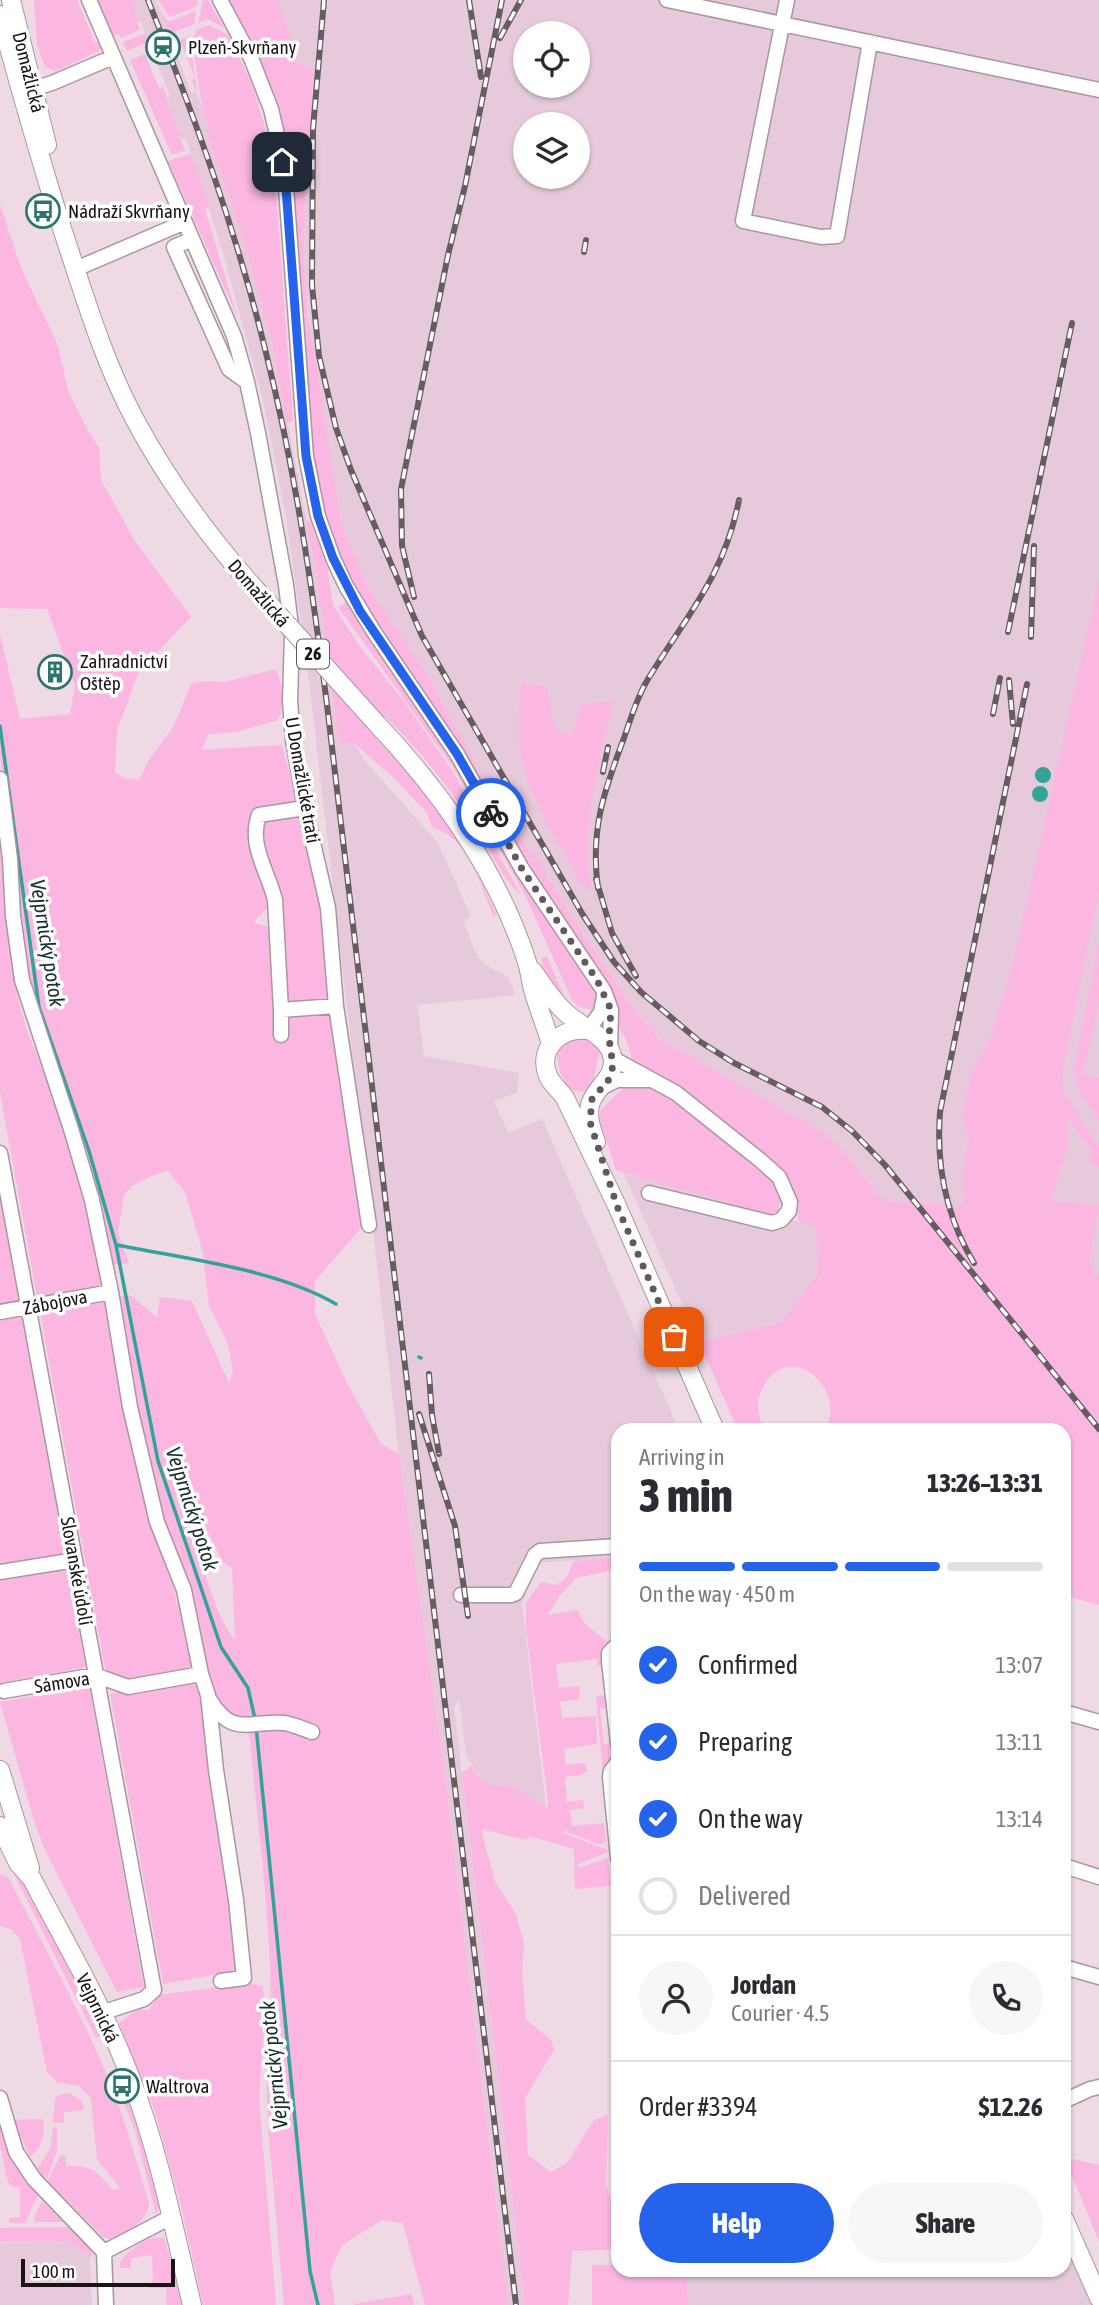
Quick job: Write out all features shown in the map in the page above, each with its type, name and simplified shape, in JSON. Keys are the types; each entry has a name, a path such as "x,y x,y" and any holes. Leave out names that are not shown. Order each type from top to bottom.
{"main road":[{"name":"Domažlická","path":"11,0 27,91"},
{"name":"Domažlická","path":"0,15 27,91 108,363 146,441 197,519 250,583 424,776 465,832 506,909 527,962 534,995 551,1044 546,1057 546,1071 552,1083 561,1091 617,1206 712,1423"},
{"name":"Domažlická","path":"527,962 564,1011 587,1030 602,1038 611,1054 611,1074 591,1104 590,1122 617,1206"},
{"path":"551,1044 563,1033 578,1029 587,1030"},
{"path":"561,1091 575,1097 600,1089"},
{"name":"Vejprnická","path":"0,1770 32,1878 130,2076 150,2132 192,2305"},
{"name":"Vejprnická","path":"0,1829 8,1854 32,1878"},
{"path":"1071,2234 1099,2298"}],"street":[{"path":"89,0 192,239 174,247 229,369 247,382"},
{"path":"220,0 262,82 278,139 286,188 305,446 318,516 333,558 360,611 457,754 522,869 604,991 611,1010 611,1054 685,1100 760,1160 779,1177 790,1202 789,1211 781,1220 772,1223 649,1193"},
{"path":"667,0 1099,90"},
{"path":"787,0 743,221 821,237 836,236 870,42"},
{"path":"27,91 113,57"},
{"path":"80,267 185,222"},
{"name":"U Domažlické trati","path":"192,239 234,336 247,382 286,584 292,635 290,701 293,740 305,808 328,908 336,1006 369,1226"},
{"path":"0,779 22,980 85,1176 111,1292 130,1407 157,1522 184,1590 201,1674 214,1707 241,1727 285,1723 312,1732"},
{"path":"281,1035 275,900 258,853 256,825 259,815 305,808"},
{"path":"587,1030 601,1012 604,991"},
{"path":"281,1010 336,1006"},
{"path":"600,1089 617,1080 653,1080"},
{"name":"Slovanské údolí","path":"0,1153 154,1990 144,1999 101,2013"},
{"name":"Zábojova","path":"0,1312 111,1292"},
{"path":"461,1595 516,1593 535,1555 540,1551 611,1546"},
{"path":"0,1572 75,1560"},
{"path":"611,1651 611,1679"},
{"name":"Sámova","path":"4,1691 95,1675 128,1686 201,1674"},
{"path":"208,1695 244,1978 221,1981"},
{"path":"1071,1714 1099,1722"},
{"path":"6,1793 7,1810 0,1829 21,1838"},
{"path":"1071,1868 1099,1877"},
{"path":"1071,1969 1099,1977"},
{"path":"1071,2098 1099,2087"},
{"path":"0,2098 16,2152 34,2179 104,2252 106,2305"},
{"path":"104,2252 171,2217"}],"shaded area":[{"path":"34,0 77,0 95,42 99,41 99,51 56,71 45,67 37,44"},
{"path":"98,0 132,0 140,30 121,38 119,34 113,36"},
{"path":"132,0 156,0 191,92 196,91 209,129 206,130 246,248 273,347 316,569 339,743 355,744 365,761 438,843 471,917 463,921 478,958 508,977 515,995 417,1005 424,1056 519,1073 517,1093 494,1101 508,1133 542,1119 676,1423 611,1423 611,1558 538,1563 522,1604 546,1808 510,1785 489,1784 477,1774 466,1755 458,1700 454,1707 525,2305 508,2305 445,1776 399,1454 310,688 286,517 264,405 224,256 186,138 181,139 167,98 170,96 141,22 137,23 133,13 137,12"},
{"path":"158,0 198,0 197,6 170,17"},
{"path":"203,0 208,0 225,29 208,19 198,23"},
{"path":"227,0 278,0 294,56 299,65 313,69 310,143 300,146 305,183 304,267 308,315 342,526 367,585 426,672 495,800 499,798 530,854 533,852 628,1002 661,1040 827,1135 876,1192 890,1202 964,1205 962,1172 969,1139 962,1115 970,1077 990,1039 1011,972 1099,580 1099,892 1062,1073 1064,1092 1099,1144 1099,1167 1089,1163 1092,1151 1068,1119 1067,1150 1050,1202 1099,1204 1089,1262 1099,1276 1099,1605 1071,1597 1071,1423 827,1423 829,1400 824,1387 815,1376 803,1369 790,1367 778,1371 766,1382 758,1402 761,1423 735,1423 699,1342 781,1322 818,1274 816,1227 799,1222 793,1190 785,1177 681,1089 631,1061 625,1037 615,1022 616,1002 612,990 552,901 460,747 376,626 345,570 325,509 314,463 285,147"},
{"path":"256,0 1099,0 1099,1480 1071,1440 1071,1423 1055,1423 816,1227 818,1274 781,1322 699,1342 623,1172 806,1224 803,1199 628,1002 533,853 530,855 499,799 495,800 426,672 367,585 342,526 314,361 304,267 305,182 299,139"},
{"path":"196,11 194,24 169,34 161,13 169,22"},
{"path":"209,25 229,35 253,87 264,124 276,192 293,421 287,423 273,347 246,248 206,130 209,128 202,108 192,37 196,35 195,30"},
{"path":"146,33 150,41 127,51 123,42"},
{"path":"189,36 197,89 196,91 192,80 195,78 180,40"},
{"path":"145,54 159,88 163,87 185,151 172,155 130,60"},
{"path":"191,154 210,208 205,209 237,316 168,161"},
{"path":"0,204 21,268 57,343 69,393 99,447 101,480 135,541 191,617 139,671 117,730 115,772 123,778 139,780 150,758 174,726 191,684 204,681 225,682 276,669 280,682 282,700 278,720 237,732 209,734 201,750 282,745 298,805 251,811 253,836 272,903 253,923 270,927 275,1036 287,1017 331,1012 362,1227 315,1281 315,1314 347,1383 381,1444 399,1454 445,1776 508,2305 425,2305 403,2223 382,2220 342,2245 330,2272 335,2305 284,2305 268,2127 289,2124 288,2120 268,2122 270,1967 250,1741 245,1721 223,1708 211,1688 135,1402 115,1297 130,1295 157,1317 160,1297 192,1301 229,1383 233,1373 228,1344 209,1306 203,1253 185,1192 168,1171 132,1186 124,1195 118,1233 129,1263 114,1265 81,1149 28,983 0,756 0,634 20,719 70,714 75,686 47,609 0,608","holes":["184,1486 223,1562 232,1568 235,1640 226,1627 210,1589"]},
{"path":"310,520 327,567 333,605 358,644 406,704 453,772 521,895 503,874 447,787 411,743 385,717 372,729 426,794 457,838 471,862 484,887 496,914 494,918 465,852 445,833 433,828 426,812 393,777 355,744 339,743 316,569 306,521"},
{"path":"347,602 454,761 505,853 594,986 598,1000 595,1011 578,1006 572,1000 525,895 453,767 338,607"},
{"path":"521,682 547,687 555,730 572,734 581,705 614,700 589,818 588,865 592,888 584,889 544,818 528,779 519,741"},
{"path":"1043,767 1049,769 1049,781 1043,783 1037,781 1035,775 1037,769"},
{"path":"1040,786 1046,788 1046,800 1040,802 1034,800 1032,794 1034,788"},
{"path":"297,814 303,817 324,907 330,998 325,1003 286,1004 259,827 264,818"},
{"path":"0,847 11,914 17,996 28,1034 79,1165 105,1285 37,1297 0,1092"},
{"path":"1099,943 1099,1000 1083,1075 1099,1078 1099,1122 1077,1087 1074,1067"},
{"path":"547,956 564,1000 547,980 541,958"},
{"path":"585,1037 601,1047 591,1089 581,1092 568,1089 560,1072 556,1049 566,1040"},
{"path":"627,1084 651,1089 685,1106 767,1175 781,1198 779,1210 771,1215 616,1170 600,1121 600,1111"},
{"path":"0,1195 19,1300 0,1304"},
{"path":"107,1300 159,1545 177,1605 183,1604 197,1672 132,1683 105,1669 40,1312"},
{"path":"22,1315 66,1553 0,1565 0,1319"},
{"path":"611,1558 611,1570 576,1578 548,1615 578,1610 587,1625 609,1643 602,1653 601,1666 598,1666 597,1659 556,1664 559,1688 579,1686 580,1699 560,1702 562,1718 596,1716 597,1744 564,1749 566,1765 585,1763 587,1771 581,1775 565,1777 567,1802 583,1800 584,1808 570,1810 572,1826 604,1823 606,1841 598,1844 565,1831 563,1833 606,1849 608,1852 578,1864 579,1868 608,1858 611,1886 575,1889 574,1849 529,1836 527,1840 481,1829 495,1882 516,1914 524,1944 522,1973 526,2019 552,2041 554,2050 525,2098 528,2155 551,2172 567,2163 594,2120 608,2115 606,2183 611,2202 611,2249 572,2251 568,2305 525,2305 462,1773 471,1766 477,1775 489,1784 510,1785 547,1808 526,1628 526,1603 541,1582 556,1585 567,1577 574,1561"},
{"path":"68,1568 86,1667 0,1683 0,1581"},
{"path":"198,1678 241,1970 163,1984 110,1694"},
{"path":"89,1686 144,1987 117,1992 45,1850 0,1702"},
{"path":"610,1694 607,1708 600,1709 604,1744 611,1744 611,1765 606,1773 603,1773 596,1697"},
{"path":"17,1868 105,2034 96,2038 13,1872"},
{"path":"0,1874 8,1877 88,2032 111,2085 136,2158 149,2203 148,2210 136,2225 111,2239 103,2237 48,2181 60,2156 65,2155 66,2166 88,2168 98,2174 113,2190 120,2188 97,2159 91,2098 79,2086 56,2082 47,2072 20,1939 11,1929 0,1926"},
{"path":"249,1983 263,1986 265,2019 259,2097 276,2305 203,2305 181,2205 154,2109 119,2023 138,2009 149,2010 159,1995"},
{"path":"124,2088 133,2101 160,2204 156,2214 135,2131 119,2090"},
{"path":"68,2093 81,2100 84,2110 64,2112 64,2122 53,2123 55,2099"},
{"path":"43,2119 42,2140 30,2157 13,2120"},
{"path":"0,2127 7,2149 38,2195 25,2223 9,2223 9,2218 20,2217 20,2188 11,2186 8,2182 0,2146"},
{"path":"57,2127 57,2151 47,2179 37,2169 50,2149 53,2128"},
{"path":"1071,2159 1099,2165 1099,2241 1071,2174"},
{"path":"42,2201 63,2222 35,2222 34,2218"},
{"path":"68,2227 90,2249 93,2256 90,2257 68,2241 0,2242 0,2228"},
{"path":"157,2237 165,2239 182,2305 167,2305 166,2288 148,2288 148,2284 153,2282 152,2255 131,2258 131,2268 120,2268 120,2262 132,2249"},
{"path":"69,2241 90,2257 92,2305 0,2305 0,2243"},
{"path":"1071,2252 1095,2305 687,2305 688,2277 1071,2277"},
{"path":"592,2265 611,2265 611,2277 688,2277 687,2305 592,2305"},
{"path":"412,2294 414,2305 354,2305 354,2304"}],"waterway":[{"name":"Vejprnický potok","path":"0,726 39,1007 89,1151 116,1245 158,1461 221,1647 248,1688 255,1719"},
{"path":"117,1245 259,1274 312,1292 336,1304"},
{"name":"Vejprnický potok","path":"256,1726 310,2271 318,2305"}],"railway":[{"path":"148,0 198,131 242,263 286,440 302,528 327,705 516,2305"},
{"path":"324,0 313,129 312,285 319,356 336,428 351,470 422,636 583,915 614,962 641,992 699,1041 734,1063 822,1107 852,1131 885,1165 1099,1429"},
{"path":"469,0 481,77"},
{"path":"414,597 402,546 401,489 502,0"},
{"path":"500,38 521,0"},
{"path":"584,252 586,240"},
{"path":"1008,632 1072,323"},
{"path":"598,888 596,848 600,811 634,708 648,679 714,573 724,551 739,500"},
{"path":"1031,637 1034,546"},
{"path":"993,714 1000,678"},
{"path":"1009,680 1013,724"},
{"path":"974,1263 956,1228 945,1190 940,1152 940,1112 1027,684"},
{"path":"603,772 608,747"},
{"path":"596,879 612,933 636,976"},
{"path":"429,1374 432,1415 439,1454"},
{"path":"419,1414 455,1526 468,1616"}],"way so far":[{"path":"491,813 522,869 597,980 611,1010 609,1038 613,1066 608,1081 592,1099 590,1122 617,1206 674,1337"}],"place":[{"name":"Plzeň-Skvrňany","path":"163,47"},
{"name":"Nádraží Skvrňany","path":"43,211"},
{"name":"Zahradnictví Oštěp","path":"55,672"},
{"name":"Waltrova","path":"122,2086"}],"route":[{"path":"282,162 306,456 318,516 333,558 360,611 457,754 491,813"}]}
